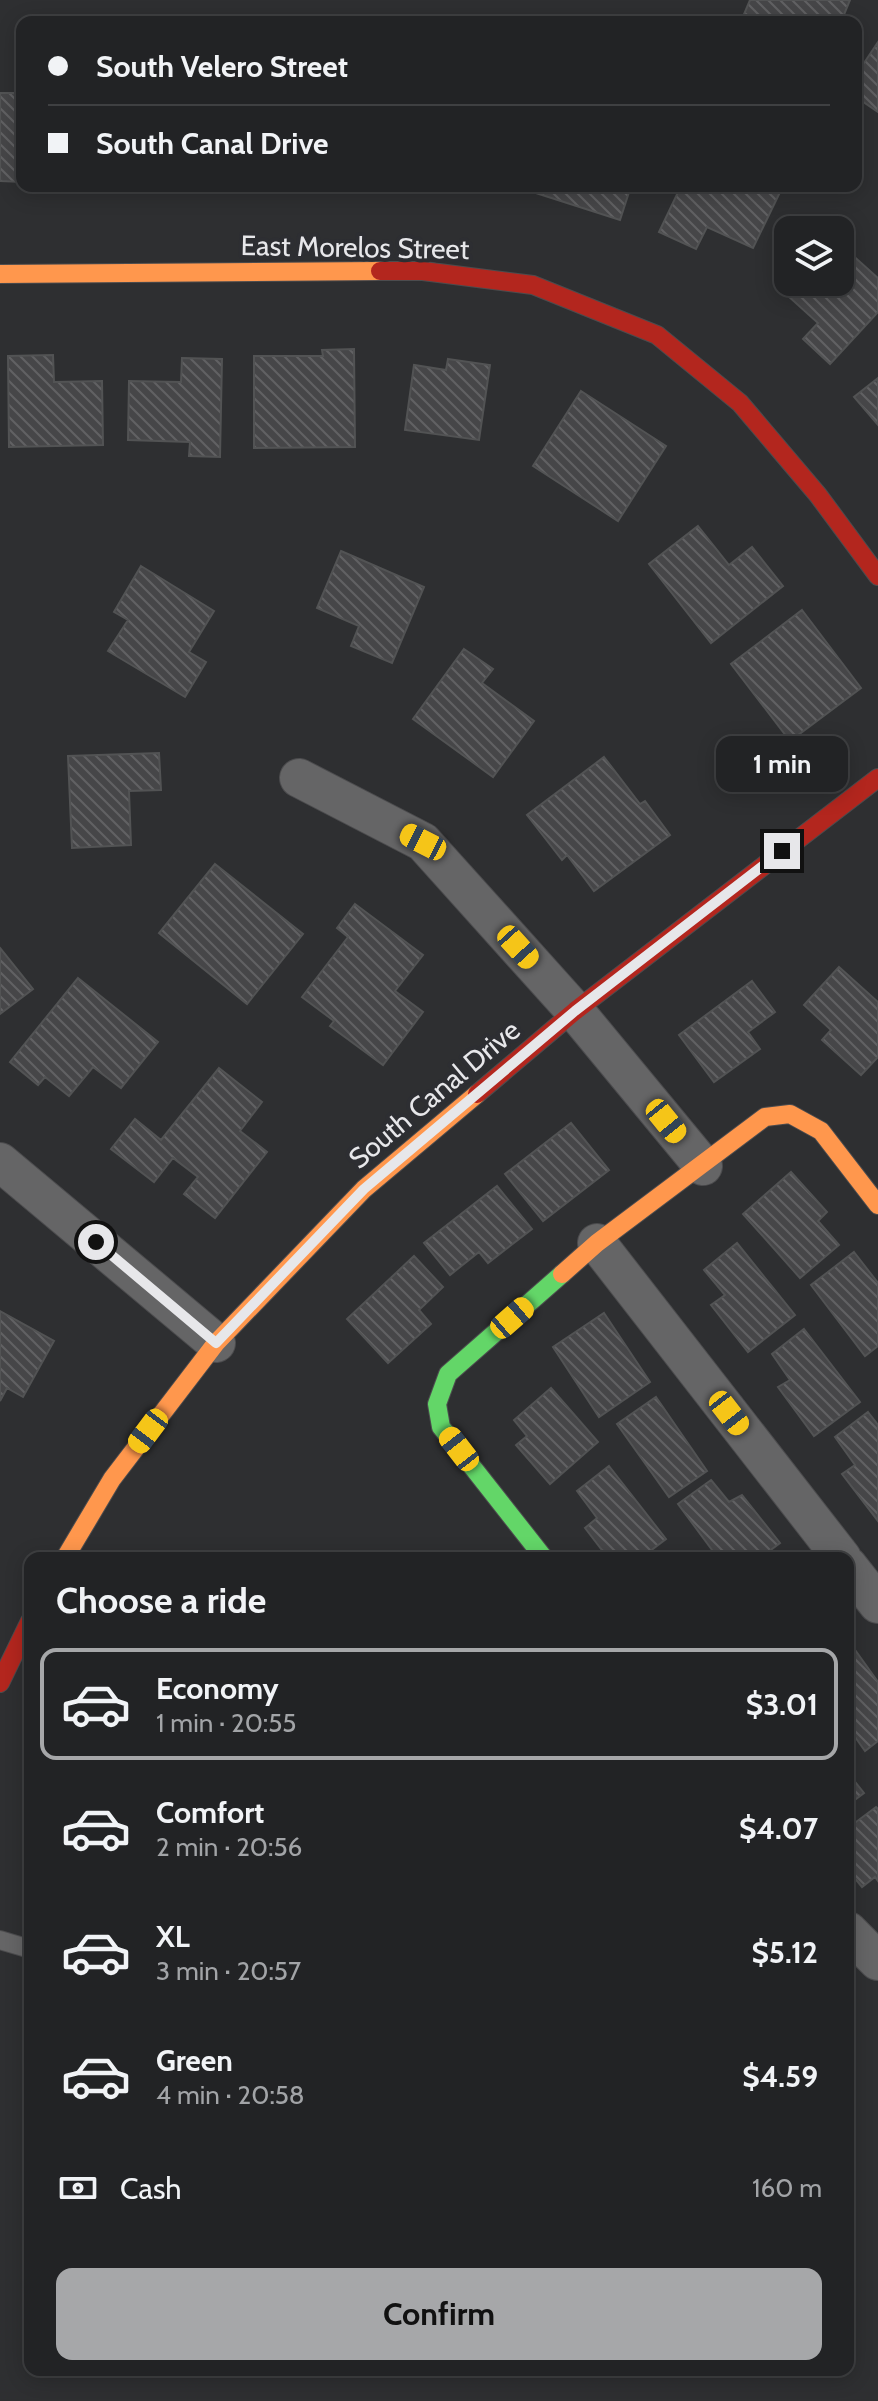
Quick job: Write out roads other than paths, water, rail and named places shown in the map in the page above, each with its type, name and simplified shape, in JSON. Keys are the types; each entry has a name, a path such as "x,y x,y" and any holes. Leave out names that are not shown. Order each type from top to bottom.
{"street":[{"name":"East Morelos Street","path":"0,274 423,271 533,285 657,335 740,403 818,495 878,576"},
{"path":"299,778 423,842 575,1011 703,1166"},
{"name":"South Canal Drive","path":"76,1552 112,1479 216,1343 364,1189 575,1011 878,778"},
{"path":"539,1552 441,1427 437,1404 448,1374 597,1243 765,1117 790,1114 821,1131 878,1205"},
{"path":"0,1162 216,1343"},
{"path":"597,1243 837,1552"},
{"path":"854,1574 878,1604"},
{"path":"0,1683 24,1633"},
{"path":"854,1937 878,1961"}],"lane":[{"path":"0,1940 24,1947"}]}
